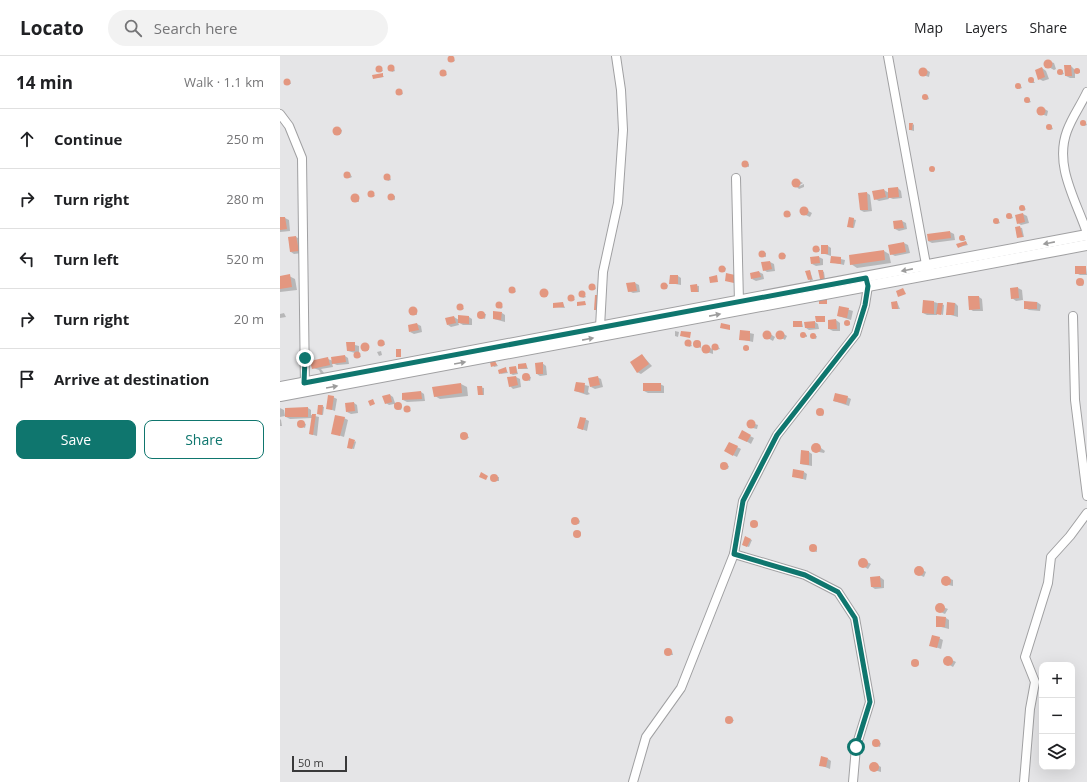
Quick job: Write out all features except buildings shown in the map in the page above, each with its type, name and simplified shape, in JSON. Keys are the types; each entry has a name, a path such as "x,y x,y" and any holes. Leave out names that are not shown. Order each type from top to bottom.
{"main road":[{"path":"280,387 305,387 867,282 1087,234"},
{"path":"927,270 1087,245"},
{"path":"280,396 305,387 600,327 739,302 867,282"}],"street":[{"path":"600,327 603,272 618,203 622,138 621,90 616,56"},
{"path":"888,56 927,270"},
{"path":"1087,92 1067,131 1062,152 1066,181 1080,212 1087,234"},
{"path":"280,114 289,126 302,158 305,387"},
{"path":"736,178 739,302"},
{"path":"633,782 646,737 681,688 734,554 743,501 777,435 856,334 865,305 867,282"},
{"path":"1073,316 1075,400 1087,496"},
{"path":"1024,782 1030,709 1035,682 1025,657 1048,583 1051,557 1070,536 1087,513"},
{"path":"734,554 805,575 838,592 855,618 870,702 856,747 853,782"}],"route":[{"path":"305,358 304,383 866,278 868,286 865,305 856,334 777,435 743,501 734,554 805,575 838,592 855,618 862,667 870,702 856,747"}]}
